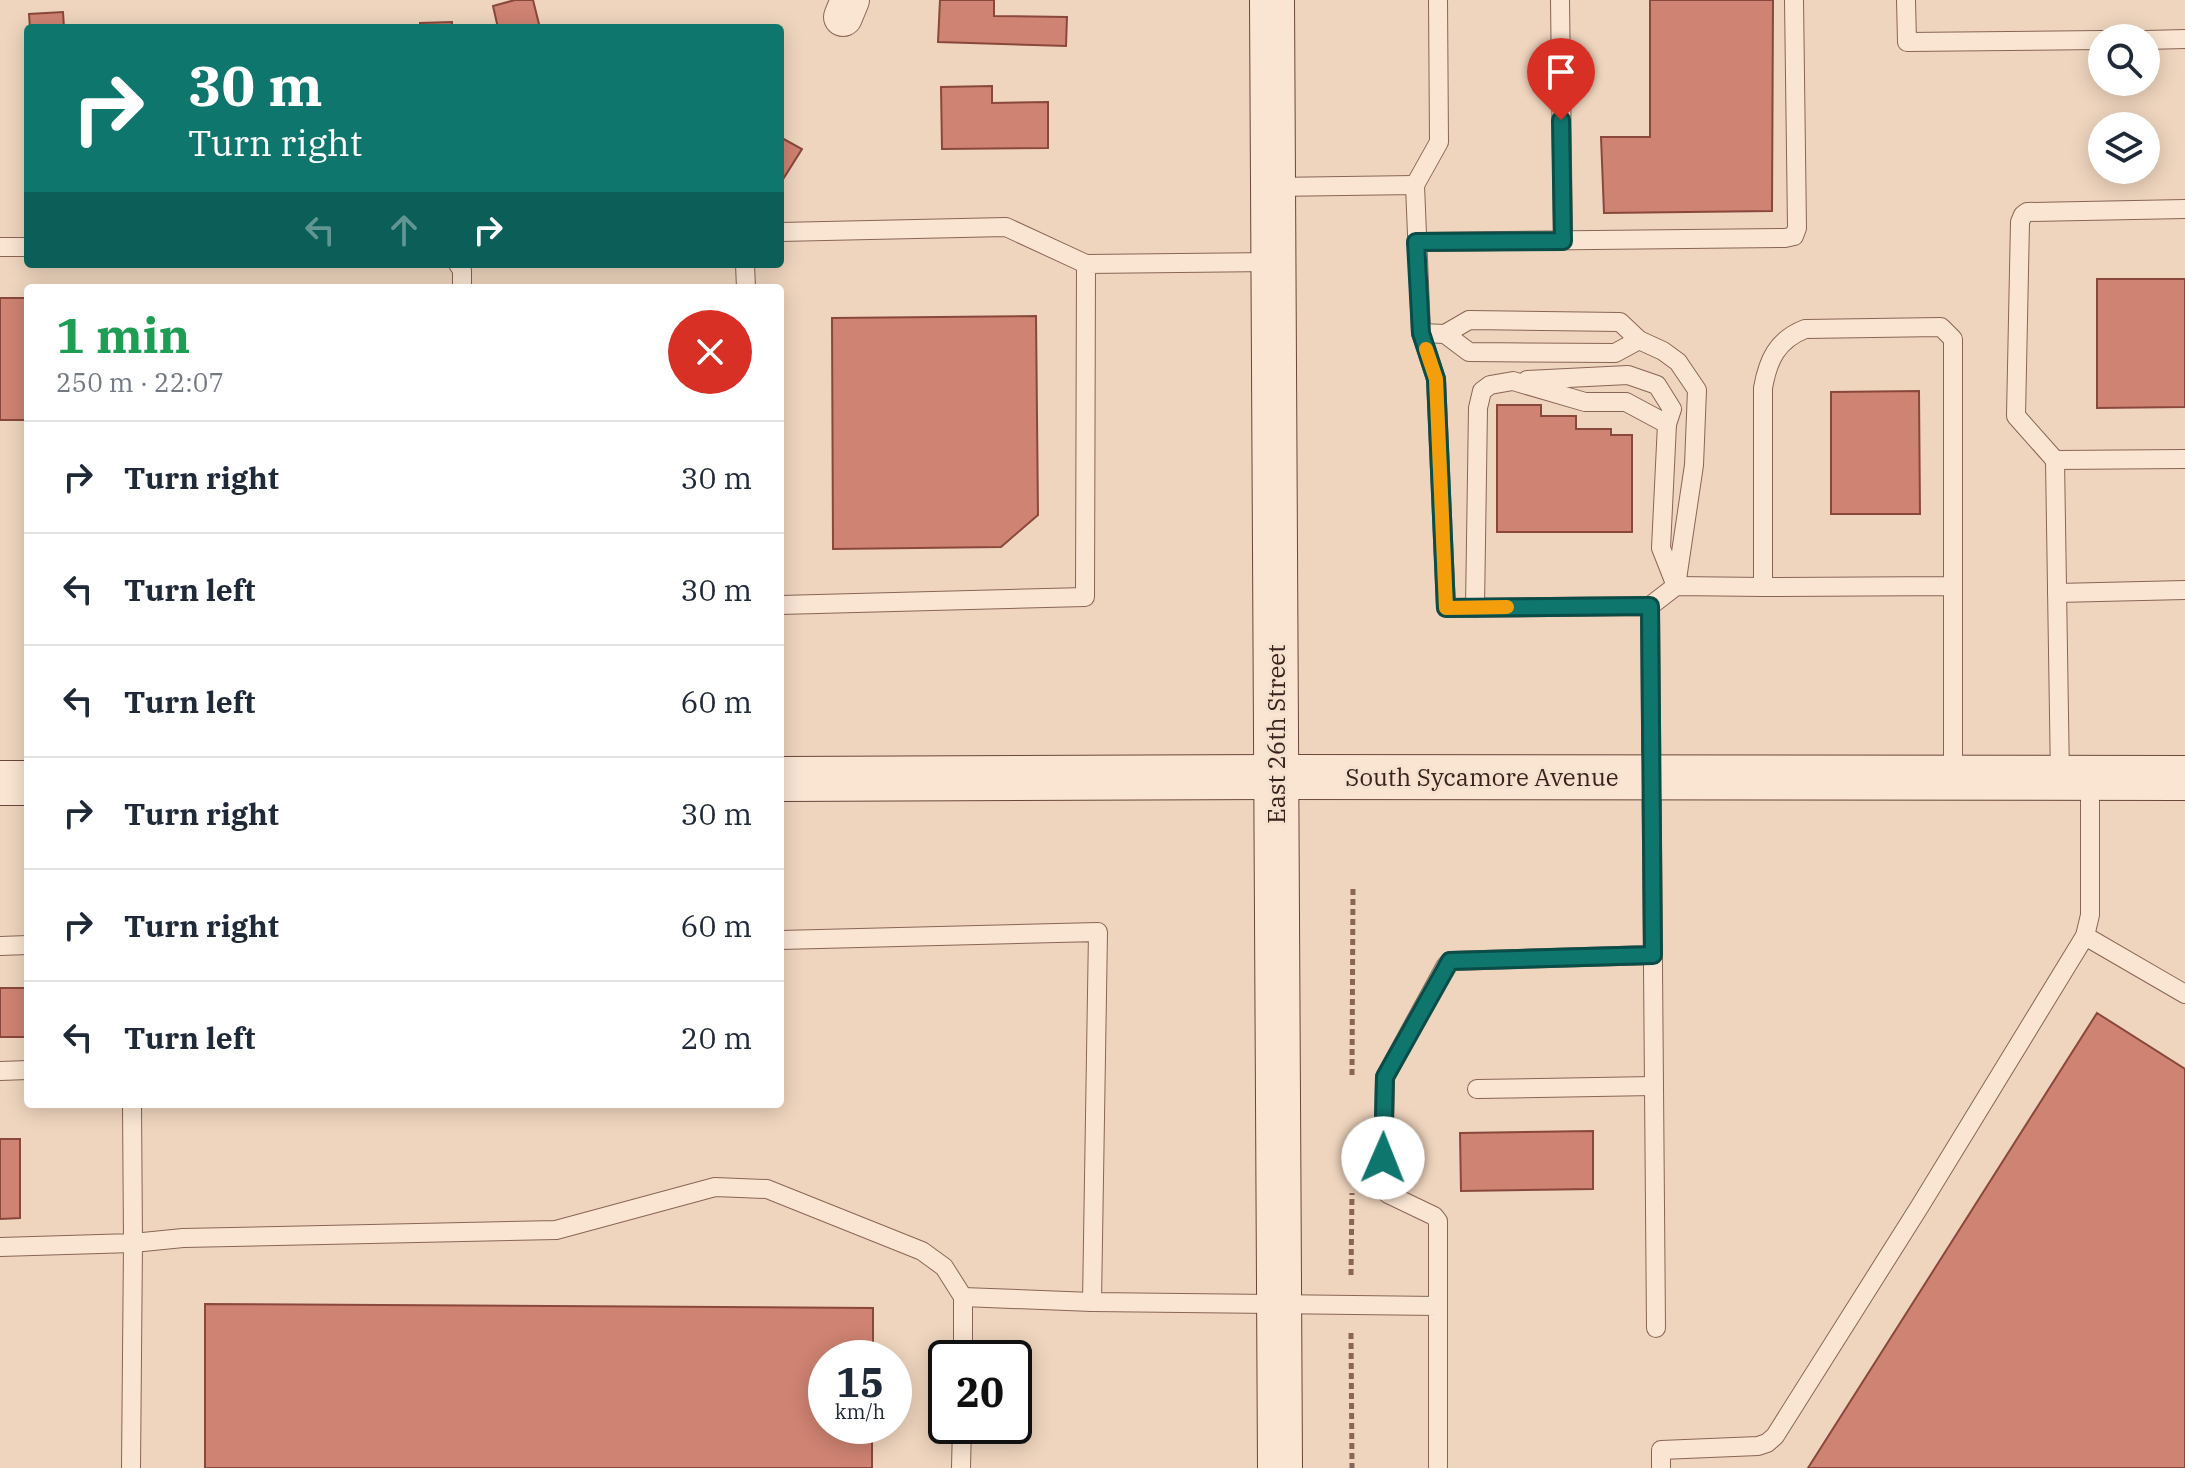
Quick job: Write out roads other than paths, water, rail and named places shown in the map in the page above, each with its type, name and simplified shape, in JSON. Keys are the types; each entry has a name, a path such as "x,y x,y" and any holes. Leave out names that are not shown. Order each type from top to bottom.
{"main road":[{"name":"East 26th Street","path":"1272,0 1280,1468"},
{"name":"South Sycamore Avenue","path":"784,779 2185,778"},
{"path":"0,783 24,783"}],"lane":[{"path":"1438,0 1439,142 1415,185 1421,333 1436,379 1446,608 1650,606 1676,586 1953,586"},
{"path":"1560,0 1563,241"},
{"path":"1416,242 1794,236 1797,228 1794,0"},
{"path":"1906,0 1907,42 2088,40"},
{"path":"2160,40 2185,39"},
{"path":"1273,187 1415,185"},
{"path":"1661,1468 1661,1450 1758,1446 1775,1436 2085,936 2090,915 2057,593 2055,460 2016,416 2023,215 2027,212 2185,209"},
{"path":"784,232 1006,227 1086,264 1274,262"},
{"path":"0,247 24,247"},
{"path":"784,605 1085,597 1086,264"},
{"path":"1421,333 1445,334 1469,320 1620,322 1639,340 1678,362 1697,390 1694,465 1676,586"},
{"path":"1763,587 1763,388 1767,367 1777,347 1789,335 1805,329 1941,327 1949,332 1953,339 1953,778"},
{"path":"1445,334 1469,352 1615,353 1639,340"},
{"path":"1475,608 1478,408 1482,391 1490,385 1513,381 1628,375 1657,385 1672,409 1667,424 1661,548 1676,586"},
{"path":"1513,381 1585,402 1626,402 1667,424"},
{"path":"2055,460 2185,459"},
{"path":"2057,593 2185,590"},
{"path":"1650,606 1656,1328"},
{"path":"784,940 1098,932 1092,1302"},
{"path":"2085,936 2185,994"},
{"path":"0,946 24,945"},
{"path":"1438,1468 1438,1221 1434,1216 1388,1194 1383,1186 1385,1077 1450,961 1653,955"},
{"path":"0,1071 24,1070"},
{"path":"1477,1089 1654,1086"},
{"path":"131,1468 132,1108"},
{"path":"0,1247 133,1243 183,1238 556,1230 715,1187 767,1189 922,1251 944,1267 963,1297 963,1340"},
{"path":"963,1297 1092,1302 1438,1306"},
{"path":"961,1468 962,1444"}]}
